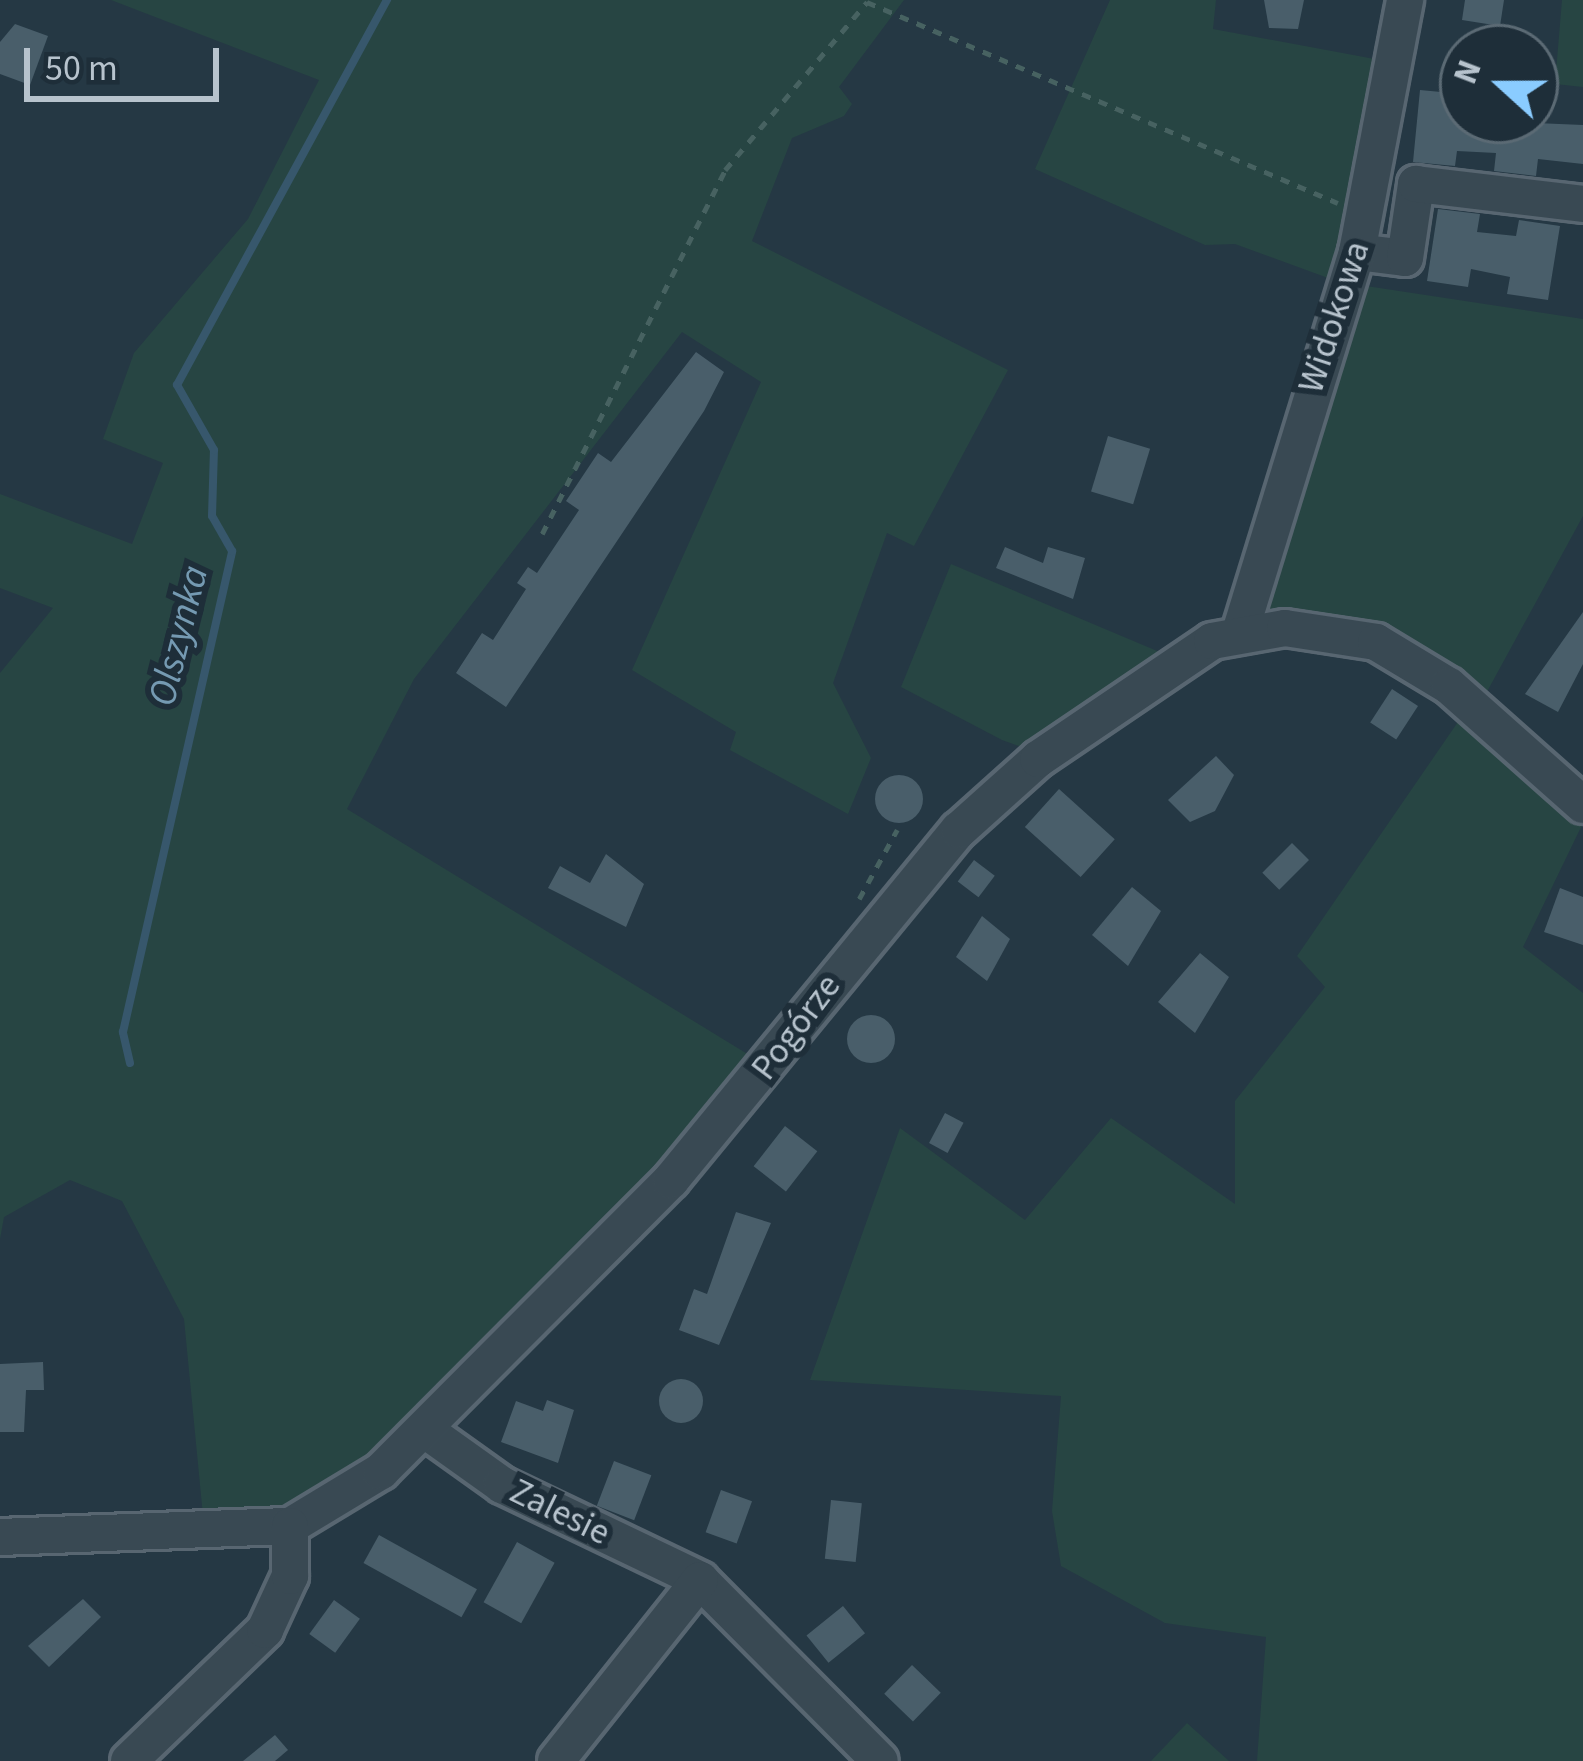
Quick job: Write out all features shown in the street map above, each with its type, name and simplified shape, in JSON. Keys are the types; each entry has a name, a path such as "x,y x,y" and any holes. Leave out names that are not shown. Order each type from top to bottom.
{"street":[{"name":"Widokowa","path":"1241,629 1357,252 1405,0"},
{"path":"1357,252 1405,258 1416,184 1583,204"},
{"path":"1241,629 1331,629 1415,661 1583,805"},
{"name":"Pogórze","path":"290,1526 428,1432 742,1100 796,1017 959,830 1082,728 1241,629"},
{"name":"Zalesie","path":"428,1432 502,1485 700,1580 880,1761"},
{"path":"0,1537 290,1526 290,1576 266,1630 129,1761"},
{"path":"556,1761 700,1580"}],"path":[{"path":"542,534 725,170 867,2 1365,215"},
{"path":"851,914 897,830"}],"green space":[{"path":"111,0 904,0 839,87 852,104 844,116 792,138 752,241 1008,370 914,546 887,533 833,683 871,758 848,814 730,750 736,732 632,670 761,382 682,332 414,679 347,809 754,1058 735,1094 440,1408 297,1510 204,1526 184,1319 122,1201 70,1180 4,1217 0,1239 0,673 53,608 0,588 0,494 132,544 163,463 103,439 134,353 248,219 319,80"},
{"path":"1110,0 1216,0 1213,29 1380,60 1339,282 1235,244 1205,245 1035,169"},
{"path":"1562,0 1583,0 1583,87 1559,84"},
{"path":"1353,284 1583,319 1583,516 1483,699 1392,634 1262,618"},
{"path":"951,564 1175,661 1036,752 1002,740 901,687"},
{"path":"1462,716 1583,823 1523,947 1583,993 1583,1761 1257,1761 1266,1637 1165,1623 1061,1566 1052,1511 1061,1396 810,1380 900,1128 1025,1220 1111,1118 1235,1204 1235,1101 1325,987 1297,956"},
{"path":"1187,1723 1229,1761 1151,1761"}],"building":[{"path":"1264,0 1304,0 1298,29 1269,28"},
{"path":"1465,0 1504,0 1500,24 1462,20"},
{"path":"15,24 48,36 30,85 0,74 0,42"},
{"path":"1420,90 1439,92 1439,144 1559,144 1559,124 1583,125 1583,164 1538,159 1536,176 1494,171 1496,153 1457,151 1455,166 1413,162"},
{"path":"1438,209 1480,214 1477,232 1516,236 1519,220 1560,226 1548,300 1507,294 1510,277 1471,269 1468,287 1427,281"},
{"path":"696,352 724,372 704,411 506,707 456,673 482,633 493,640 526,589 517,583 528,567 537,573 579,510 566,501 598,453 611,462"},
{"path":"1108,436 1150,449 1133,504 1091,491"},
{"path":"1005,547 1043,563 1048,547 1085,558 1073,599 996,568"},
{"path":"1583,612 1583,664 1558,712 1525,694"},
{"path":"1392,689 1418,706 1396,739 1370,723"},
{"path":"1216,756 1234,775 1215,811 1190,822 1168,800"},
{"path":"899,775 916,782 923,799 916,816 899,823 882,816 875,799 882,782"},
{"path":"1059,789 1115,839 1081,877 1025,827"},
{"path":"1292,843 1309,860 1279,890 1262,873"},
{"path":"606,854 644,884 626,927 548,888 560,866 590,883"},
{"path":"974,860 995,876 979,897 958,882"},
{"path":"1132,887 1161,911 1128,966 1092,935"},
{"path":"1560,888 1583,897 1583,945 1544,932"},
{"path":"982,916 1010,939 987,981 956,957"},
{"path":"1200,953 1229,977 1195,1033 1158,1002"},
{"path":"871,1015 888,1022 895,1039 888,1056 871,1063 854,1056 847,1039 854,1022"},
{"path":"945,1113 964,1123 948,1153 929,1143"},
{"path":"785,1126 817,1151 786,1191 754,1166"},
{"path":"736,1212 771,1223 719,1345 679,1330 694,1289 707,1294"},
{"path":"43,1362 44,1390 26,1390 24,1432 0,1432 0,1364"},
{"path":"681,1379 696,1386 703,1401 696,1416 681,1423 666,1416 659,1401 666,1386"},
{"path":"547,1400 574,1410 558,1463 501,1442 516,1401 543,1411"},
{"path":"614,1461 651,1475 634,1520 597,1506"},
{"path":"721,1490 752,1501 737,1544 706,1532"},
{"path":"831,1500 862,1503 856,1562 825,1559"},
{"path":"379,1535 477,1589 461,1617 363,1563"},
{"path":"517,1542 555,1563 521,1623 484,1602"},
{"path":"83,1599 101,1617 49,1667 28,1646"},
{"path":"334,1600 360,1619 335,1653 309,1634"},
{"path":"843,1606 865,1633 829,1663 806,1636"},
{"path":"912,1665 941,1693 913,1722 884,1694"},
{"path":"275,1735 288,1750 275,1761 243,1761"}],"waterway":[{"name":"Olszynka","path":"130,1063 123,1032 232,551 212,516 214,450 177,385 387,0"}]}
